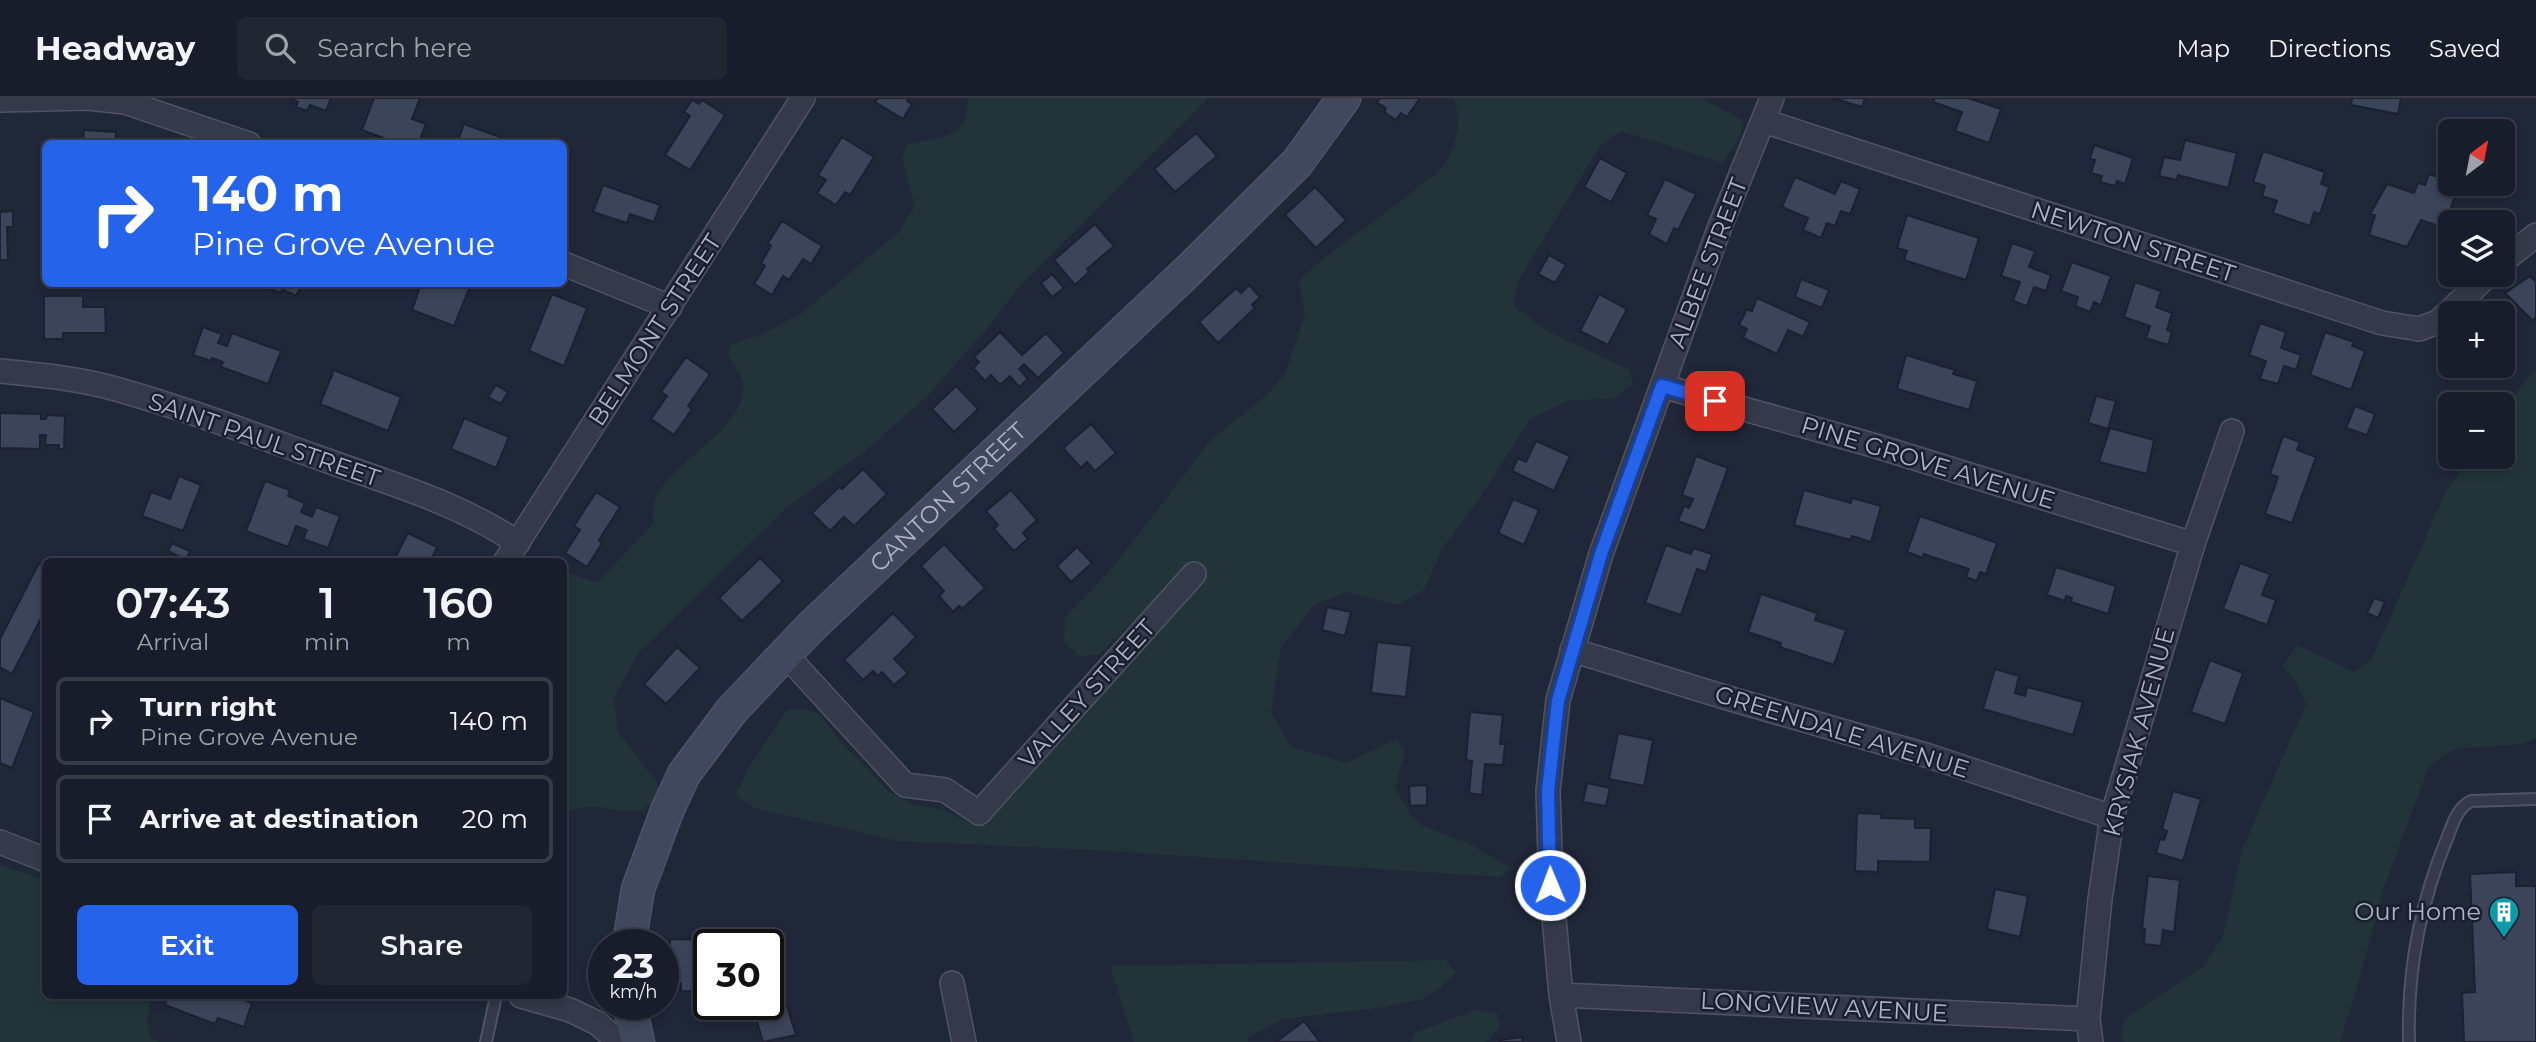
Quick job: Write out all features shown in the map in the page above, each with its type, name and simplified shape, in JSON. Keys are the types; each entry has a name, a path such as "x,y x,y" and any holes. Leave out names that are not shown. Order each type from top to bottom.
{"street":[{"path":"0,100 88,98 125,102 237,140"},
{"name":"BELMONT STREET","path":"512,552 803,98"},
{"name":"CANTON STREET","path":"632,929 638,889 651,849 684,775 732,710 785,654 934,509 1187,272 1297,163 1344,98"},
{"name":"ALBEE STREET","path":"1569,1042 1561,995 1550,885 1548,791 1558,701 1601,554 1719,229 1772,98"},
{"name":"NEWTON STREET","path":"1764,121 2382,323 2419,329 2438,322 2475,287"},
{"path":"2515,252 2536,235"},
{"path":"567,265 670,307"},
{"name":"SAINT PAUL STREET","path":"0,371 66,379 115,389 227,425 445,503 497,529 512,552"},
{"name":"PINE GROVE AVENUE","path":"1662,386 1876,446 2193,544"},
{"name":"KRYSIAK AVENUE","path":"2090,1031 2100,899 2112,817 2193,544 2232,431"},
{"name":"VALLEY STREET","path":"785,654 905,785 945,790 979,813 1195,574"},
{"name":"GREENDALE AVENUE","path":"1572,650 1929,756 2112,817"},
{"path":"0,842 42,858"},
{"path":"952,983 964,1042"},
{"name":"LONGVIEW AVENUE","path":"1561,995 2090,1031"},
{"path":"532,999 570,1010 597,1023 619,1042"},
{"path":"633,1020 638,1042"}],"lane":[{"path":"2409,1042 2411,965 2419,922 2437,863 2458,814 2465,804 2471,801 2536,799"},
{"path":"486,1042 495,999"}],"shaded area":[{"path":"968,98 1208,98 1022,283 988,327 929,394 870,447 785,509 638,653 614,697 618,732 658,784 659,799 638,810 585,807 567,812 567,572 597,583 653,524 653,505 661,488 722,429 735,413 742,397 742,379 728,356 731,345 764,333 801,314 899,232 915,206 902,158 907,145 949,135 962,126"},
{"path":"1453,98 1701,98 1742,120 1741,134 1723,163 1621,131 1600,146 1517,283 1514,307 1549,332 1629,370 1633,384 1613,399 1569,400 1530,419 1481,496 1442,549 1424,590 1397,605 1345,592 1313,606 1281,647 1271,713 1291,747 1346,763 1397,739 1405,751 1395,788 1413,818 1423,826 1468,843 1509,867 1501,877 1094,850 899,841 754,808 736,795 750,765 787,710 800,709 819,713 840,741 888,791 913,805 942,809 971,824 992,818 1204,581 1204,570 1192,566 1098,655 1079,656 1064,641 1065,617 1115,565 1211,440 1267,395 1285,374 1305,315 1299,281 1327,256 1435,175 1444,165 1457,132 1458,115"},
{"path":"2536,371 2536,738 2521,744 2454,749 2429,766 2384,887 2340,1042 2124,1042 2121,1039 2124,1019 2204,966 2223,936 2242,850 2306,704 2293,677 2282,667 2297,645 2354,672 2371,661 2446,491 2462,469 2515,469 2515,396"},
{"path":"0,865 42,879 42,999 151,999 147,1022 150,1036 158,1042 0,1042"},
{"path":"1446,960 1456,972 1423,999 1384,1007 1283,1019 1249,1037 1248,1042 1134,1042 1110,966"},
{"path":"1475,1010 1496,1013 1501,1026 1486,1042 1411,1042 1414,1033"}],"building":[{"path":"289,98 331,98 326,111 310,105 307,111 296,107 298,102"},
{"path":"374,98 420,98 412,119 426,124 420,140 388,140 362,130"},
{"path":"878,98 908,98 907,101 912,104 903,119 875,102"},
{"path":"1380,98 1420,98 1407,117 1401,113 1396,120 1384,112 1386,108 1377,103"},
{"path":"1833,98 1865,98 1862,107"},
{"path":"1935,98 1968,98 2001,109 1989,143 1955,131 1962,112 1933,102"},
{"path":"2352,98 2401,98 2398,114 2351,105"},
{"path":"692,100 699,104 702,100 725,115 690,170 665,155 690,116 684,112"},
{"path":"464,124 508,140 458,140"},
{"path":"84,130 116,132 115,140 83,140"},
{"path":"1196,133 1217,156 1175,192 1154,169"},
{"path":"842,137 874,157 850,195 845,192 836,205 817,193 826,180 818,175"},
{"path":"2185,140 2237,153 2228,188 2178,175 2177,180 2159,176 2164,157 2180,160"},
{"path":"2094,145 2133,158 2125,184 2117,181 2115,186 2100,182 2102,176 2091,173 2095,160 2090,159"},
{"path":"2263,151 2325,172 2321,184 2329,187 2320,214 2314,212 2310,226 2273,213 2277,201 2262,196 2265,186 2253,182"},
{"path":"1600,158 1627,173 1611,202 1584,187"},
{"path":"2429,174 2438,177 2438,196 2455,196 2450,210 2438,210 2438,226 2421,220 2407,247 2369,235 2375,215 2370,214 2387,184 2414,193 2418,183 2425,185"},
{"path":"1795,177 1835,194 1841,181 1860,189 1850,214 1841,211 1835,226 1827,223 1821,238 1803,230 1808,218 1782,207"},
{"path":"1665,179 1696,194 1678,230 1674,228 1667,244 1649,234 1656,219 1647,215"},
{"path":"603,185 660,205 654,222 630,214 627,223 593,212"},
{"path":"1315,187 1346,220 1316,248 1285,215"},
{"path":"13,211 13,227 7,227 8,260 0,260 0,212"},
{"path":"1907,215 1979,238 1966,280 1904,260 1907,251 1897,248"},
{"path":"782,221 822,246 811,264 803,259 789,280 783,276 772,295 754,284 765,266 761,263 771,246 768,243"},
{"path":"1095,224 1114,246 1087,269 1089,272 1075,285 1054,260"},
{"path":"2012,243 2035,251 2029,267 2051,275 2046,291 2034,287 2027,306 2013,301 2020,282 2001,276"},
{"path":"1549,255 1566,265 1555,283 1538,274"},
{"path":"2072,262 2111,276 2101,305 2094,302 2090,312 2075,306 2078,297 2061,291"},
{"path":"1052,274 1064,288 1052,297 1041,283"},
{"path":"2530,276 2536,282 2536,317 2533,321 2505,293"},
{"path":"1801,279 1829,290 1822,308 1795,297"},
{"path":"2135,282 2161,291 2156,307 2172,313 2167,330 2172,332 2168,345 2146,338 2150,326 2124,317"},
{"path":"1249,285 1260,297 1252,305 1255,308 1218,343 1199,322 1236,288 1241,293"},
{"path":"267,287 300,287 296,296 282,289 281,293"},
{"path":"420,287 470,287 454,326 412,310"},
{"path":"552,294 587,308 564,366 529,351"},
{"path":"1599,294 1627,309 1608,345 1580,331"},
{"path":"44,296 83,296 83,307 105,307 106,333 63,333 63,339 44,339"},
{"path":"1757,298 1810,322 1803,337 1788,330 1777,354 1743,338 1747,329 1739,325 1747,309 1752,311"},
{"path":"2260,323 2286,332 2281,348 2301,355 2296,370 2284,366 2278,384 2260,379 2266,361 2249,355"},
{"path":"203,327 222,334 218,343 227,346 232,333 281,351 268,384 221,367 223,362 193,355"},
{"path":"1000,332 1022,355 1046,333 1064,353 1038,378 1024,364 1019,369 1028,379 1019,387 1010,376 1000,385 991,375 985,381 973,368 979,362 974,357"},
{"path":"2325,332 2354,342 2352,346 2365,351 2351,390 2310,375"},
{"path":"1906,355 1955,370 1953,374 1977,381 1969,410 1897,389"},
{"path":"686,357 710,374 688,406 692,409 674,435 651,419 667,396 661,392"},
{"path":"334,370 401,397 388,431 320,404"},
{"path":"496,385 508,392 501,404 488,397"},
{"path":"956,386 978,409 954,432 932,409"},
{"path":"2096,396 2116,401 2108,429 2088,423"},
{"path":"2355,406 2375,414 2367,435 2346,428"},
{"path":"0,413 41,414 41,419 46,419 47,415 65,416 64,449 59,449 59,445 45,445 46,435 40,435 40,449 0,448"},
{"path":"464,418 509,437 496,468 451,449"},
{"path":"1091,424 1116,453 1095,471 1087,462 1081,468 1063,448"},
{"path":"2110,428 2154,440 2147,474 2099,462"},
{"path":"2283,436 2300,442 2297,450 2316,457 2292,523 2265,514 2278,477 2270,474"},
{"path":"1536,441 1570,456 1554,491 1512,471 1518,458 1526,462"},
{"path":"1696,456 1728,468 1705,531 1678,521 1684,506 1689,508 1693,499 1682,495"},
{"path":"863,469 887,494 854,526 844,517 830,531 812,513"},
{"path":"179,476 201,485 183,531 142,516 151,492 170,499"},
{"path":"265,481 290,490 288,496 305,503 301,512 312,517 316,507 340,516 328,548 303,539 307,530 296,526 288,547 246,531"},
{"path":"1011,490 1037,520 1023,533 1028,539 1014,551 994,529 998,525 986,511"},
{"path":"1804,490 1851,503 1852,498 1881,506 1871,542 1852,536 1851,540 1794,525"},
{"path":"596,492 620,507 599,540 602,543 587,567 565,553 580,530 574,526"},
{"path":"1513,499 1539,510 1524,545 1498,533"},
{"path":"1920,516 1997,543 1986,574 1980,572 1977,581 1966,577 1969,569 1924,554 1923,558 1907,552"},
{"path":"408,533 437,547 432,558 395,558"},
{"path":"172,543 190,551 187,558 182,558 168,551"},
{"path":"944,544 985,588 962,609 959,606 953,612 939,596 944,591 921,566"},
{"path":"1666,545 1691,554 1693,548 1712,554 1706,572 1697,569 1681,615 1645,603"},
{"path":"1077,547 1092,563 1071,582 1057,566"},
{"path":"760,558 783,581 742,621 719,598"},
{"path":"39,563 42,565 42,617 12,674 0,667 0,639"},
{"path":"2240,563 2270,574 2262,595 2276,600 2267,625 2223,609"},
{"path":"2056,567 2116,586 2108,614 2071,602 2072,598 2066,596 2065,601 2047,595"},
{"path":"1761,594 1817,613 1815,620 1846,630 1834,665 1780,647 1781,643 1748,632"},
{"path":"2374,598 2385,602 2378,618 2367,613"},
{"path":"1327,607 1351,612 1345,636 1322,630"},
{"path":"893,613 916,637 894,659 908,673 894,685 882,672 878,676 873,671 863,680 844,660"},
{"path":"1377,642 1412,646 1406,697 1371,693"},
{"path":"677,647 700,668 666,704 644,684"},
{"path":"2210,660 2243,673 2225,724 2191,712"},
{"path":"1995,669 2019,676 2015,693 2025,696 2027,687 2083,702 2073,735 1983,709"},
{"path":"0,698 34,712 12,768 0,763"},
{"path":"1470,712 1503,715 1500,744 1505,744 1503,765 1485,764 1482,795 1469,793 1472,761 1466,760"},
{"path":"1618,733 1653,740 1644,786 1609,779"},
{"path":"1587,783 1610,788 1606,806 1583,802"},
{"path":"1427,785 1427,805 1410,806 1409,786"},
{"path":"2173,791 2201,799 2183,861 2156,853 2160,839 2164,840 2167,831 2162,829"},
{"path":"1857,813 1881,814 1881,818 1915,819 1915,828 1931,828 1930,862 1878,861 1878,872 1855,871"},
{"name":"Our Home","path":"2516,872 2516,886 2536,886 2536,1042 2464,1042 2462,993 2475,992 2470,874"},
{"path":"2148,876 2180,880 2174,932 2163,930 2161,946 2144,944 2145,929 2142,928"},
{"path":"1995,889 2028,896 2020,937 1987,929"},
{"path":"679,939 693,940 693,991 681,991"},
{"path":"167,999 241,999 252,1003 244,1027 218,1018 215,1024 165,1005"},
{"path":"787,1006 796,1035 763,1042 756,1020 784,1020 784,1007"},
{"path":"1304,1021 1320,1042 1276,1042"},
{"path":"1522,1037 1523,1042 1500,1042 1500,1040"}],"place":[{"name":"Our Home","path":"2504,939"}],"route":[{"path":"1550,885 1548,791 1558,701 1601,554 1662,386 1715,401"}]}
